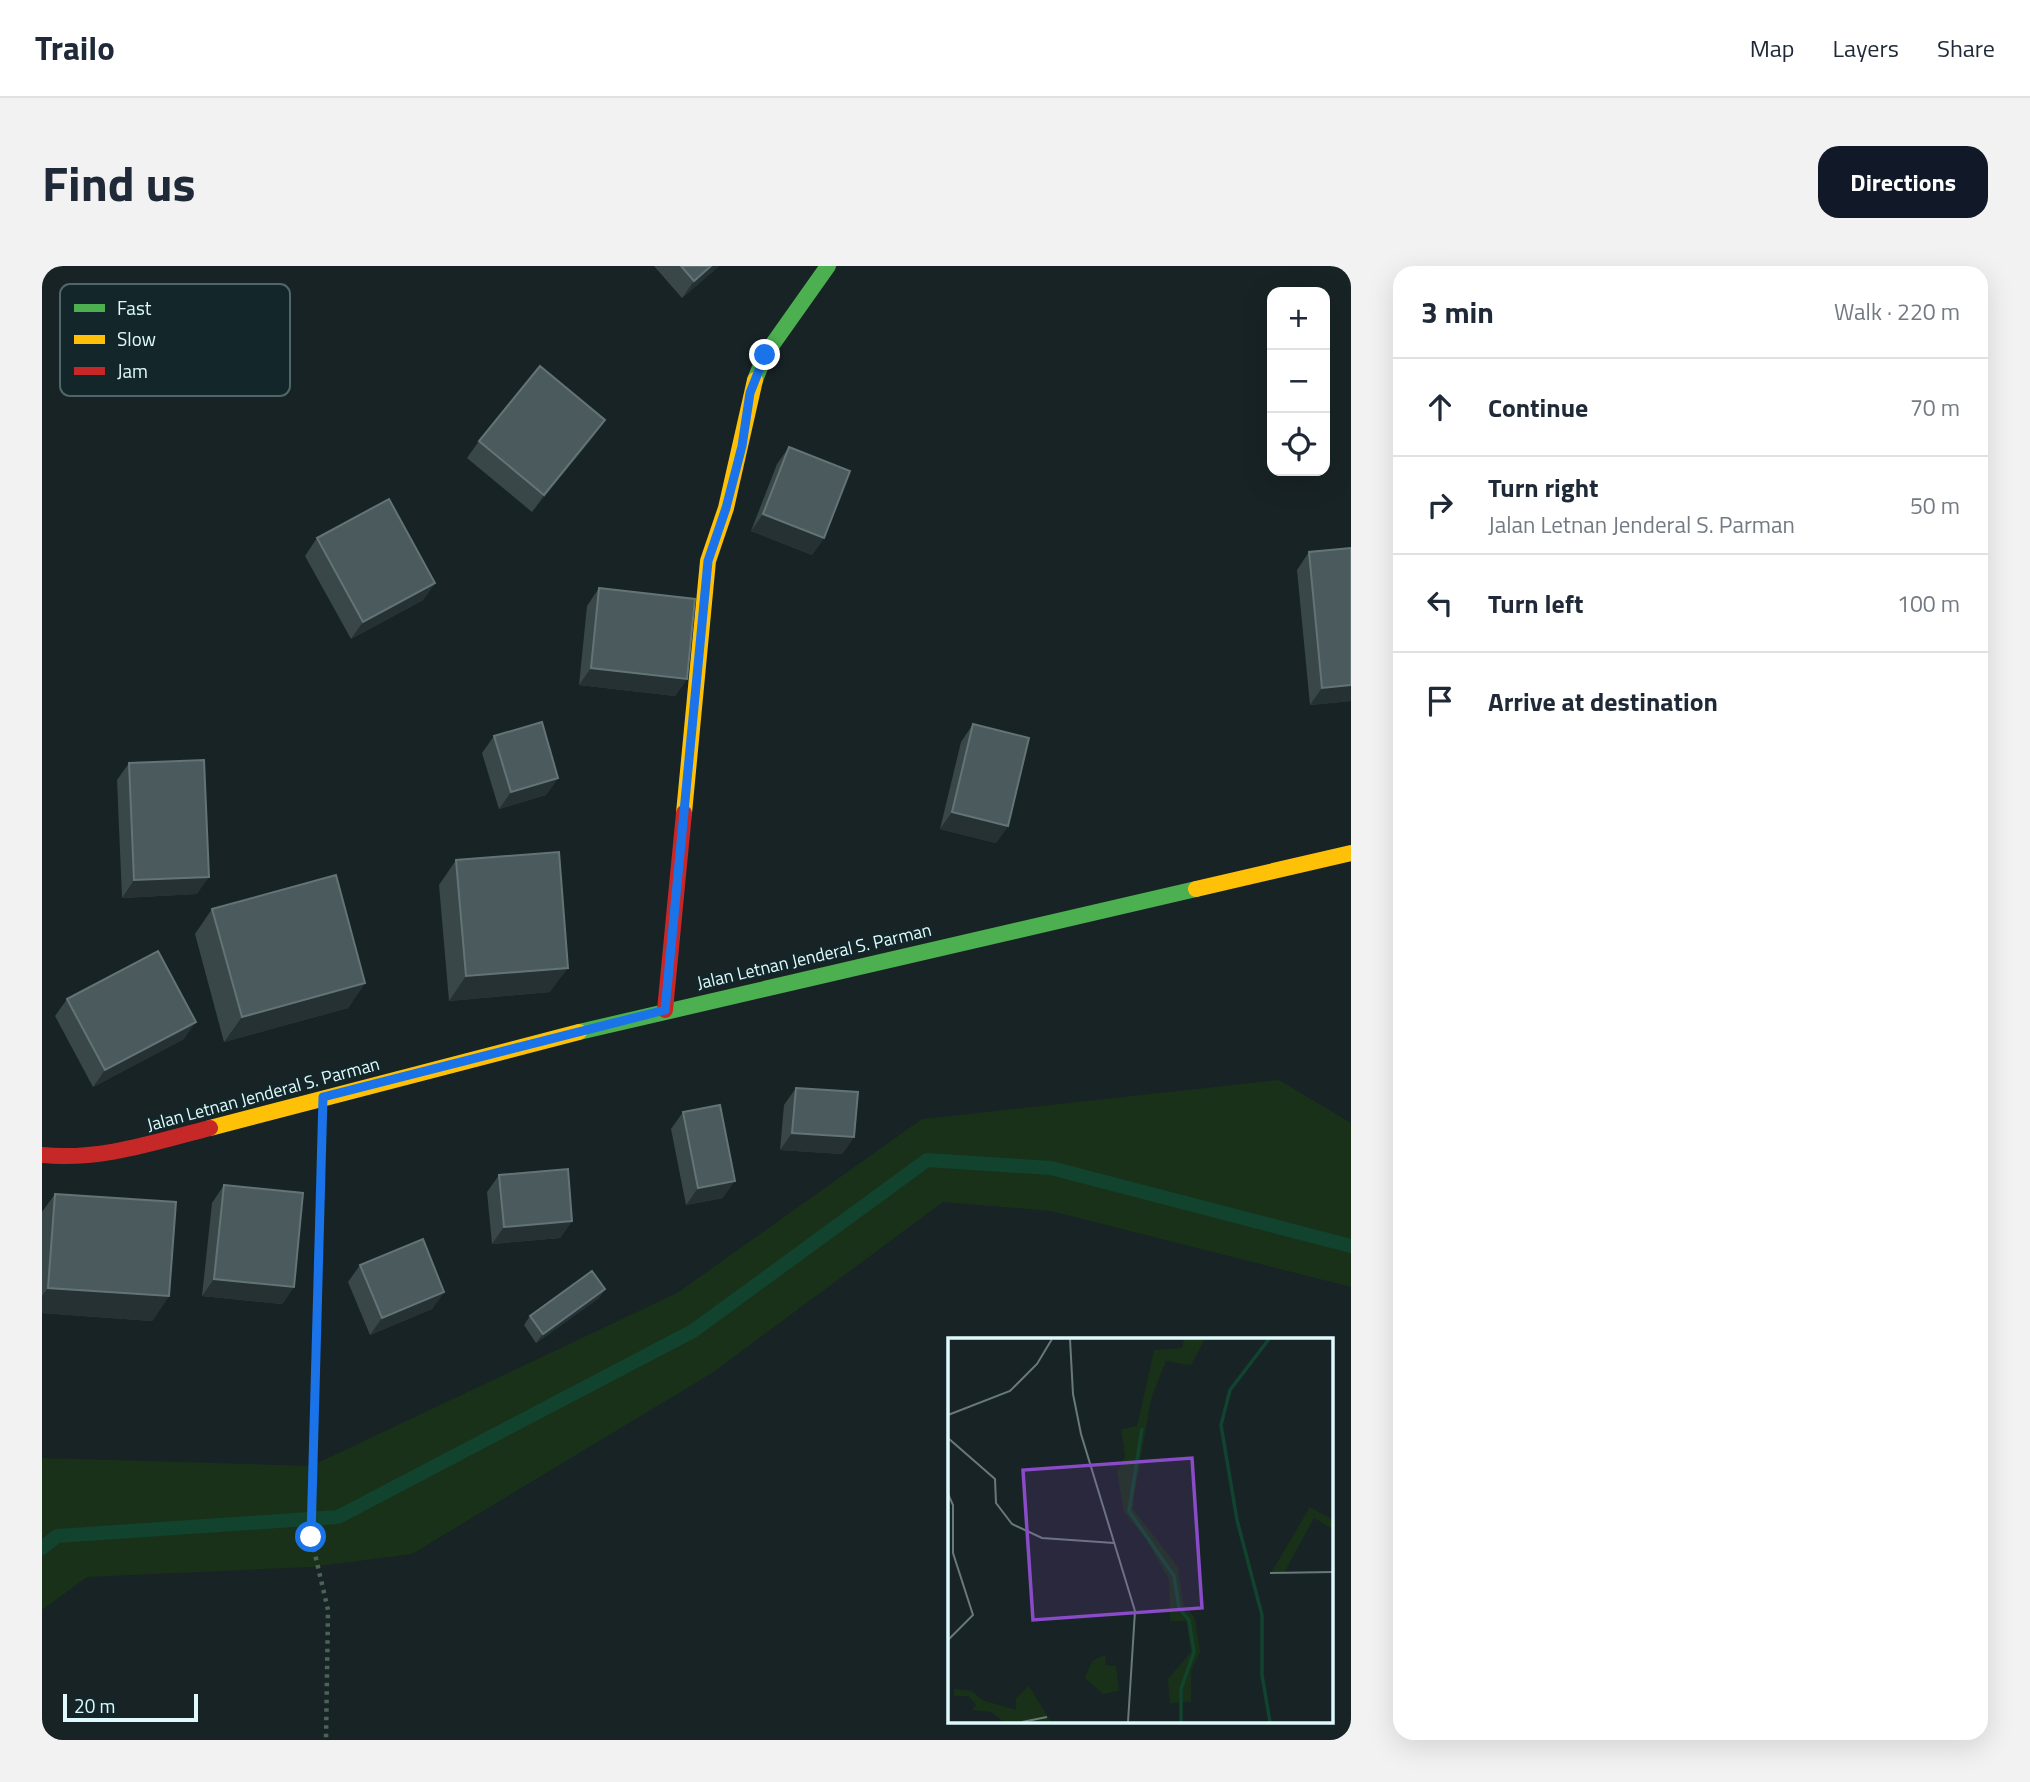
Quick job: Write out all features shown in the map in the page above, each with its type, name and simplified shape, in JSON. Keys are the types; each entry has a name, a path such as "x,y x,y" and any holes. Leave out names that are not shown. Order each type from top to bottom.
{"street":[{"path":"665,1010 708,561 736,471 750,393 765,355 828,266"},
{"name":"Jalan Letnan Jenderal S. Parman","path":"42,1155 62,1157 116,1152 665,1010 1351,853"}],"path":[{"path":"323,1097 310,1502 311,1537 328,1610 326,1740"}],"green space":[{"path":"1279,1080 1351,1123 1351,1287 1051,1211 943,1202 712,1373 412,1554 311,1567 87,1577 42,1610 42,1458 311,1466 677,1293 922,1119"}],"building":[{"path":"681,266 711,266 694,281"},
{"path":"540,366 605,420 544,495 479,441"},
{"path":"789,447 850,471 824,538 763,514"},
{"path":"389,499 435,583 363,622 317,538"},
{"path":"1351,548 1351,685 1322,688 1309,552"},
{"path":"599,588 695,599 687,679 591,668"},
{"path":"542,722 558,778 511,792 494,736"},
{"path":"973,724 1029,738 1008,826 952,812"},
{"path":"204,760 209,877 134,880 129,763"},
{"path":"559,852 568,968 466,976 456,860"},
{"path":"336,875 365,983 242,1017 212,909"},
{"path":"158,951 196,1022 105,1070 67,999"},
{"path":"796,1088 858,1092 854,1137 792,1133"},
{"path":"720,1105 735,1181 698,1188 683,1112"},
{"path":"568,1169 572,1221 504,1227 499,1175"},
{"path":"224,1185 303,1193 294,1287 214,1279"},
{"path":"55,1194 176,1202 169,1296 48,1288"},
{"path":"423,1239 444,1292 382,1318 360,1265"},
{"path":"592,1271 605,1289 543,1334 530,1316"}],"waterway":[{"path":"42,1548 57,1536 338,1517 693,1331 927,1160 1051,1168 1351,1246"}],"traffic: fast":[{"path":"755,380 765,355 828,266"},
{"path":"579,1032 1196,889"}],"traffic: slow":[{"path":"684,813 708,561 726,508 755,380"},
{"path":"1196,889 1351,853"},
{"path":"210,1128 579,1032"}],"traffic: jam":[{"path":"665,1010 684,813"},
{"path":"42,1155 106,1153 210,1128"}],"route":[{"path":"311,1537 323,1097 665,1010 708,561 726,508 742,446 750,393 765,355"}]}
